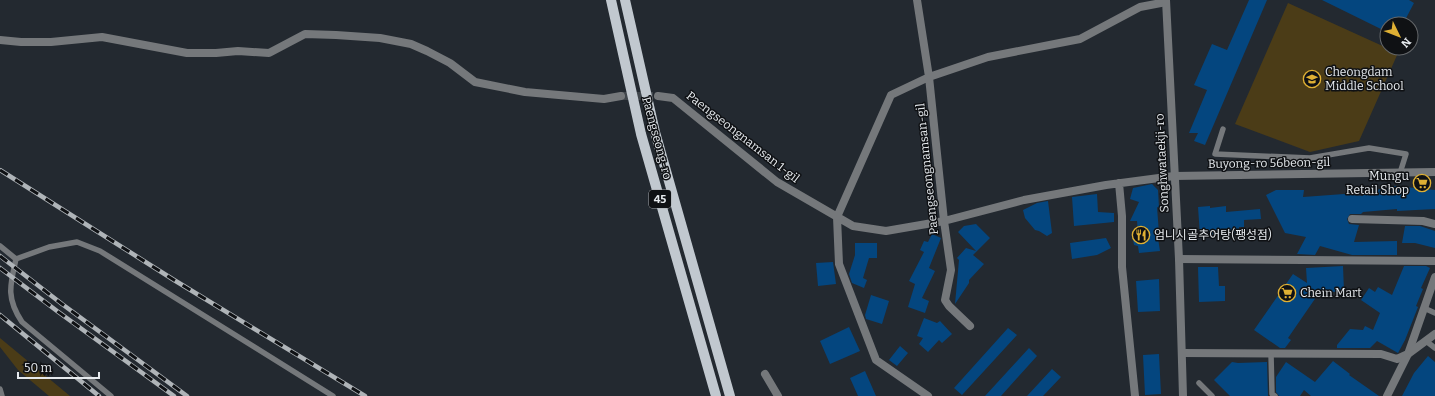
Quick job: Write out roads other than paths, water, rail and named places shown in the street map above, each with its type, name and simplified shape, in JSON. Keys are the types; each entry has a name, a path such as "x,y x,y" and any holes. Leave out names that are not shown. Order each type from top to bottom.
{"main road":[{"name":"Paengseong-ro","path":"611,0 641,134 716,396"},
{"name":"Paengseong-ro","path":"625,0 655,132 730,396"}],"street":[{"name":"Paengseongnamsan-gil","path":"917,0 930,77 950,270 946,300 949,306 970,326"},
{"path":"928,396 876,360 839,264 837,217 891,95 930,77 988,57 1080,39 1138,4 1166,1"},
{"name":"Songhwataekji-ro","path":"1166,1 1179,259 1183,396"},
{"path":"0,40 51,42 102,37 187,53 238,51 269,53 305,34 336,34 380,38 411,44 450,63 475,82 525,92 604,99 621,96"},
{"name":"Paengseongnamsan 1-gil","path":"658,96 673,98 777,182 853,226 886,231 944,221"},
{"name":"Buyong-ro 56beon-gil","path":"944,221 1024,200 1119,183 1174,176 1435,172"},
{"path":"1119,183 1122,216 1122,267 1135,396"},
{"path":"1352,219 1422,221 1435,224"},
{"path":"1179,259 1435,261"},
{"path":"1387,396 1408,354 1435,277"},
{"path":"1182,353 1381,354 1397,359 1408,354 1435,334"},
{"path":"765,374 778,396"}],"lane":[{"path":"1222,129 1215,154 1310,158 1370,148 1406,154 1400,173"},
{"path":"16,259 49,247 77,242 100,251 333,396"},
{"path":"0,246 16,259"},
{"path":"16,259 10,288 14,310 22,322 111,396"},
{"path":"1424,308 1435,313"},
{"path":"1426,341 1435,348"},
{"path":"1271,354 1272,394 1274,396"},
{"path":"1199,382 1212,396"},
{"path":"0,389 2,396"}],"tunnel":[{"path":"621,96 658,96"}],"railway":[{"path":"0,170 174,280 365,396"},
{"path":"0,256 62,304 187,396"},
{"path":"0,268 174,396"},
{"path":"0,315 99,396"}],"place":[{"name":"Cheongdam Middle School","path":"1312,79"},
{"name":"Mungu Retail Shop","path":"1422,183"},
{"name":"엄니시골추어탕(팽성점)","path":"1141,235"},
{"name":"Chein Mart","path":"1287,293"}]}
